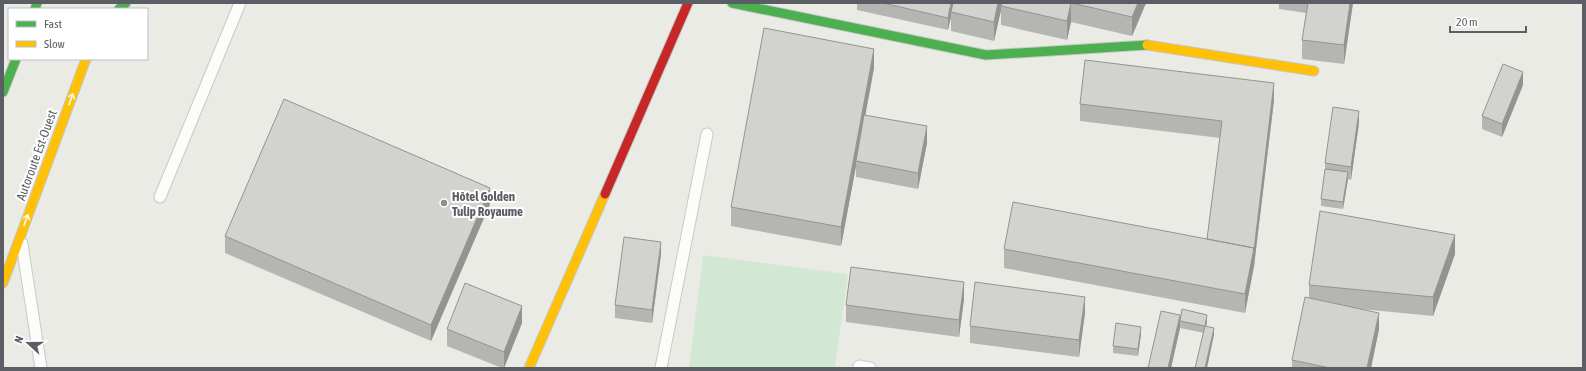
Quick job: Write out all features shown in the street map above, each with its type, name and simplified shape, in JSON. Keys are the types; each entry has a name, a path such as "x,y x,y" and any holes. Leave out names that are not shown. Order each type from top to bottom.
{"main road":[{"path":"529,368 688,3"},
{"path":"732,3 986,55 1149,45 1314,71"},
{"path":"3,92 16,60"},
{"name":"Autoroute Est-Ouest","path":"3,283 86,60"}],"lane":[{"path":"160,197 240,3"},
{"path":"661,368 706,134"},
{"path":"20,234 41,368"},
{"path":"859,368 859,366 870,368"}],"green space":[{"path":"703,255 848,274 835,368 689,368"}],"building":[{"path":"883,3 951,3 948,18"},
{"path":"953,3 998,3 994,22 951,12"},
{"path":"1002,3 1071,3 1067,21 1001,6"},
{"path":"1072,3 1138,3 1132,17"},
{"path":"1308,3 1350,3 1344,45 1302,40"},
{"path":"764,28 874,49 841,227 731,207"},
{"path":"1085,60 1274,83 1254,250 1254,248 1207,239 1222,121 1080,104"},
{"path":"1503,64 1523,72 1502,124 1482,116"},
{"path":"284,99 490,188 431,325 225,236"},
{"path":"1333,107 1359,111 1351,167 1325,163"},
{"path":"864,115 927,126 918,173 856,161"},
{"path":"1325,169 1348,172 1343,202 1321,199"},
{"path":"1013,202 1254,248 1245,294 1004,249"},
{"path":"1320,211 1455,235 1433,297 1309,285"},
{"path":"624,237 661,242 652,310 615,305"},
{"path":"851,267 964,282 959,320 846,305"},
{"path":"975,282 1085,297 1079,340 970,326"},
{"path":"465,283 522,306 504,352 447,329"},
{"path":"1305,297 1379,313 1367,368 1330,368 1292,360"},
{"path":"1182,309 1207,315 1205,326 1180,321"},
{"path":"1161,311 1180,315 1168,368 1148,368"},
{"path":"1116,323 1141,327 1138,349 1113,346"},
{"path":"1205,326 1214,328 1205,368 1195,368"}],"traffic: fast":[{"path":"35,8 37,3"},
{"path":"120,8 126,3"},
{"path":"732,3 986,55 1147,45"},
{"path":"3,92 16,60"}],"traffic: slow":[{"path":"1147,45 1314,71"},
{"path":"3,283 86,60"},
{"path":"529,368 605,194"}],"traffic: jam":[{"path":"605,194 688,3"}],"place":[{"name":"Hôtel Golden Tulip Royaume","path":"444,203"}]}
